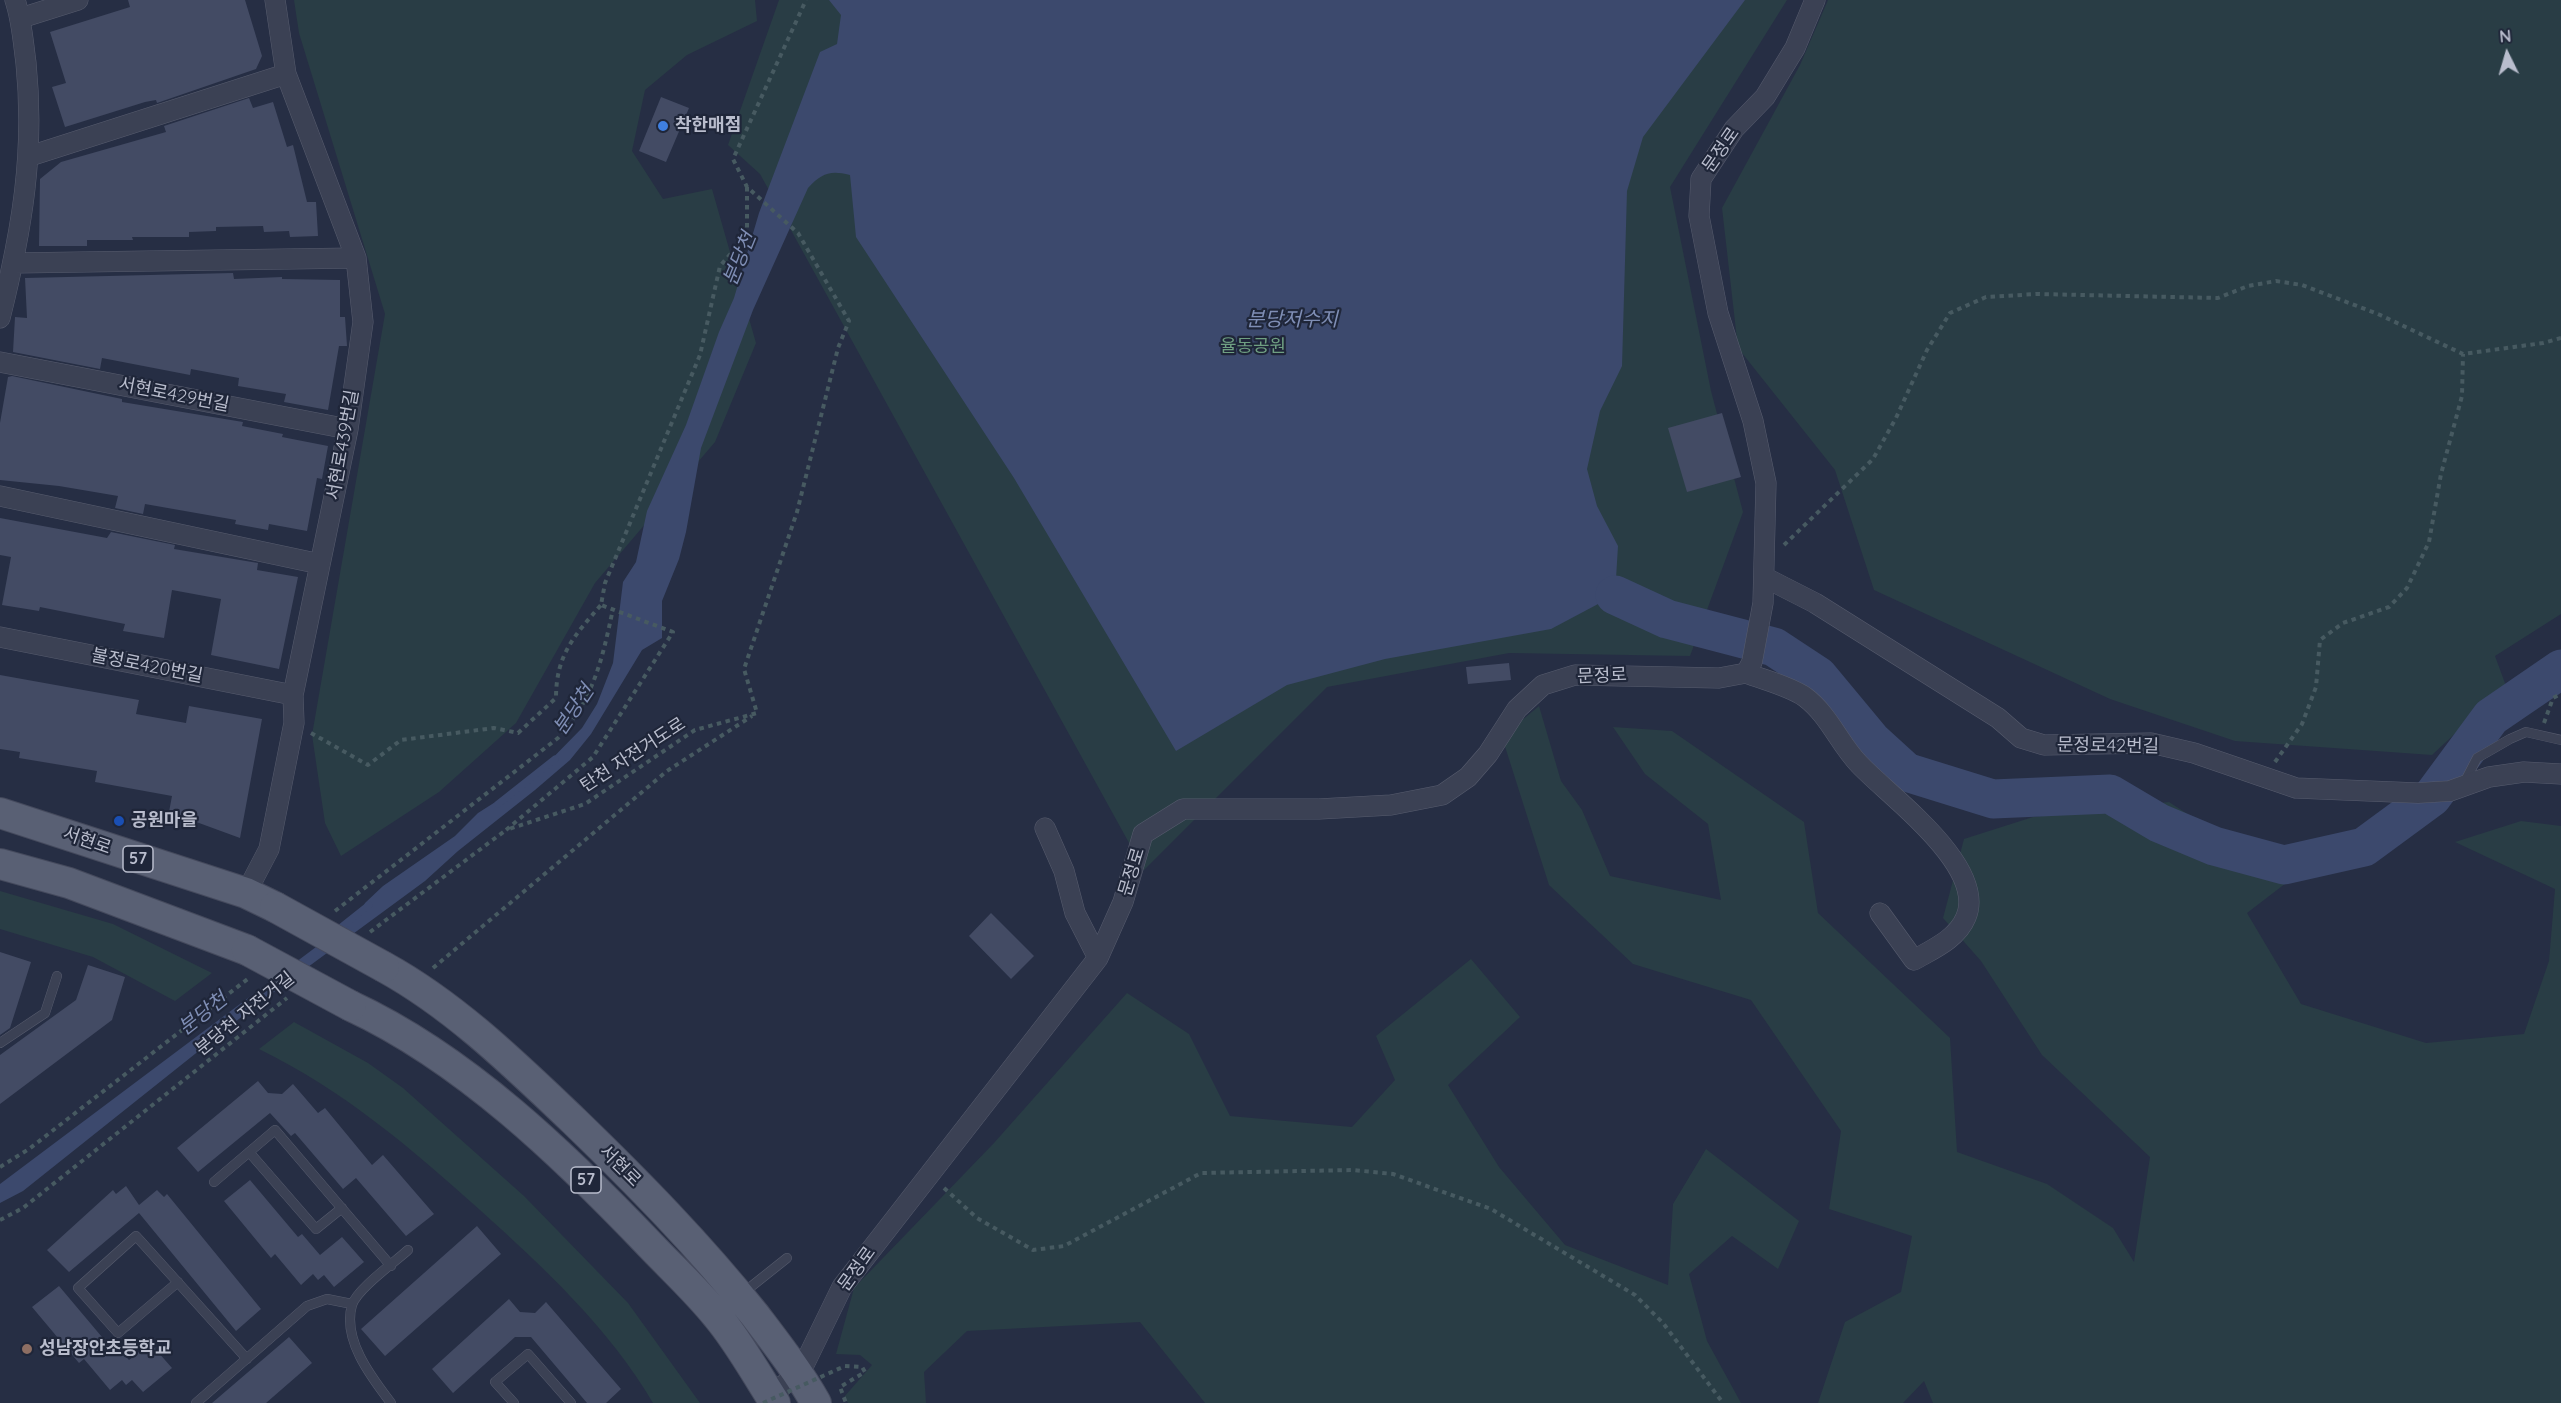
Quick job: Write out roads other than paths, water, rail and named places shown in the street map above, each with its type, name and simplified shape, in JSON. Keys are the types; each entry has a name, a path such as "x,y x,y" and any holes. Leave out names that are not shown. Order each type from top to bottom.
{"main road":[{"name":"서현로","path":"0,813 246,893 274,906 414,984 458,1017 531,1080 621,1166 695,1242 800,1373 816,1403"},
{"name":"서현로","path":"0,864 69,883 247,950 351,1006 380,1019 431,1052 515,1115 605,1198 718,1316 769,1400"}],"street":[{"path":"0,318 14,263 30,156 30,113 18,9 78,0"},
{"name":"서현로439번길","path":"246,893 269,849 294,723 293,694 348,429 363,322 356,258 286,74 274,0"},
{"name":"문정로","path":"769,1400 800,1373 842,1287 1098,958 1123,902 1143,834 1183,808 1319,809 1391,805 1442,795 1468,777 1488,754 1516,709 1543,685 1575,675 1719,678 1749,668 1762,603 1765,570 1766,483 1753,421 1718,313 1699,216 1701,179 1734,129 1766,97 1795,48 1815,0"},
{"path":"30,156 286,74"},
{"path":"14,263 356,258"},
{"name":"서현로429번길","path":"0,362 348,429"},
{"path":"0,496 320,564"},
{"name":"문정로42번길","path":"1765,570 1998,718 2021,738 2044,745 2151,743 2194,753 2296,788 2418,793 2456,789 2489,777 2524,772 2561,774"},
{"name":"불정로420번길","path":"0,637 293,694"},
{"path":"1749,668 1803,696 1824,715 1858,763 1948,850 1967,887 1966,917 1952,938 1914,960 1880,913"},
{"path":"1045,828 1064,871 1075,913 1098,958"}],"lane":[{"path":"2456,789 2477,758 2510,738 2526,732 2561,740"},
{"path":"0,1043 45,1012 57,976"},
{"path":"214,1182 275,1130 391,1266"},
{"path":"249,1152 316,1228 342,1208"},
{"path":"178,1282 118,1333 78,1288 136,1236 178,1282 247,1359"},
{"path":"391,1403 362,1360 354,1342 350,1323 352,1304 359,1294 408,1250"},
{"path":"739,1296 787,1258"},
{"path":"196,1403 307,1306 318,1300 352,1304"},
{"path":"509,1402 495,1382 528,1354 571,1403"}],"water":[{"name":"분당저수지","path":"829,0 1745,0 1643,137 1627,191 1622,366 1600,411 1587,469 1597,506 1618,546 1615,595 1551,629 1385,659 1287,685 1176,751 1014,478 856,237 850,175 827,174 808,188 753,310 701,448 686,532 679,559 662,601 662,638 642,650 591,734 570,760 458,851 425,881 259,1003 23,1191 0,1203 0,1184 360,914 365,903 383,886 455,836 478,813 533,778 582,728 597,704 613,663 623,582 636,562 647,511 686,425 719,332 734,298 759,213 820,52 837,44 841,15"}],"waterway":[{"path":"1615,595 1667,619 1774,647 1818,676 1872,741 1906,772 1993,799 2110,794 2159,823 2214,846 2284,865 2364,847 2432,797 2491,717 2561,669"},
{"name":"분당천","path":"498,804 555,759"},
{"name":"분당천","path":"335,932 369,905"}],"place":[{"name":"착한매점","path":"663,126"},
{"name":"공원마을","path":"119,821"},
{"name":"성남장안초등학교","path":"27,1349"}],"park label":[{"name":"율동공원","path":"1253,347"}]}
